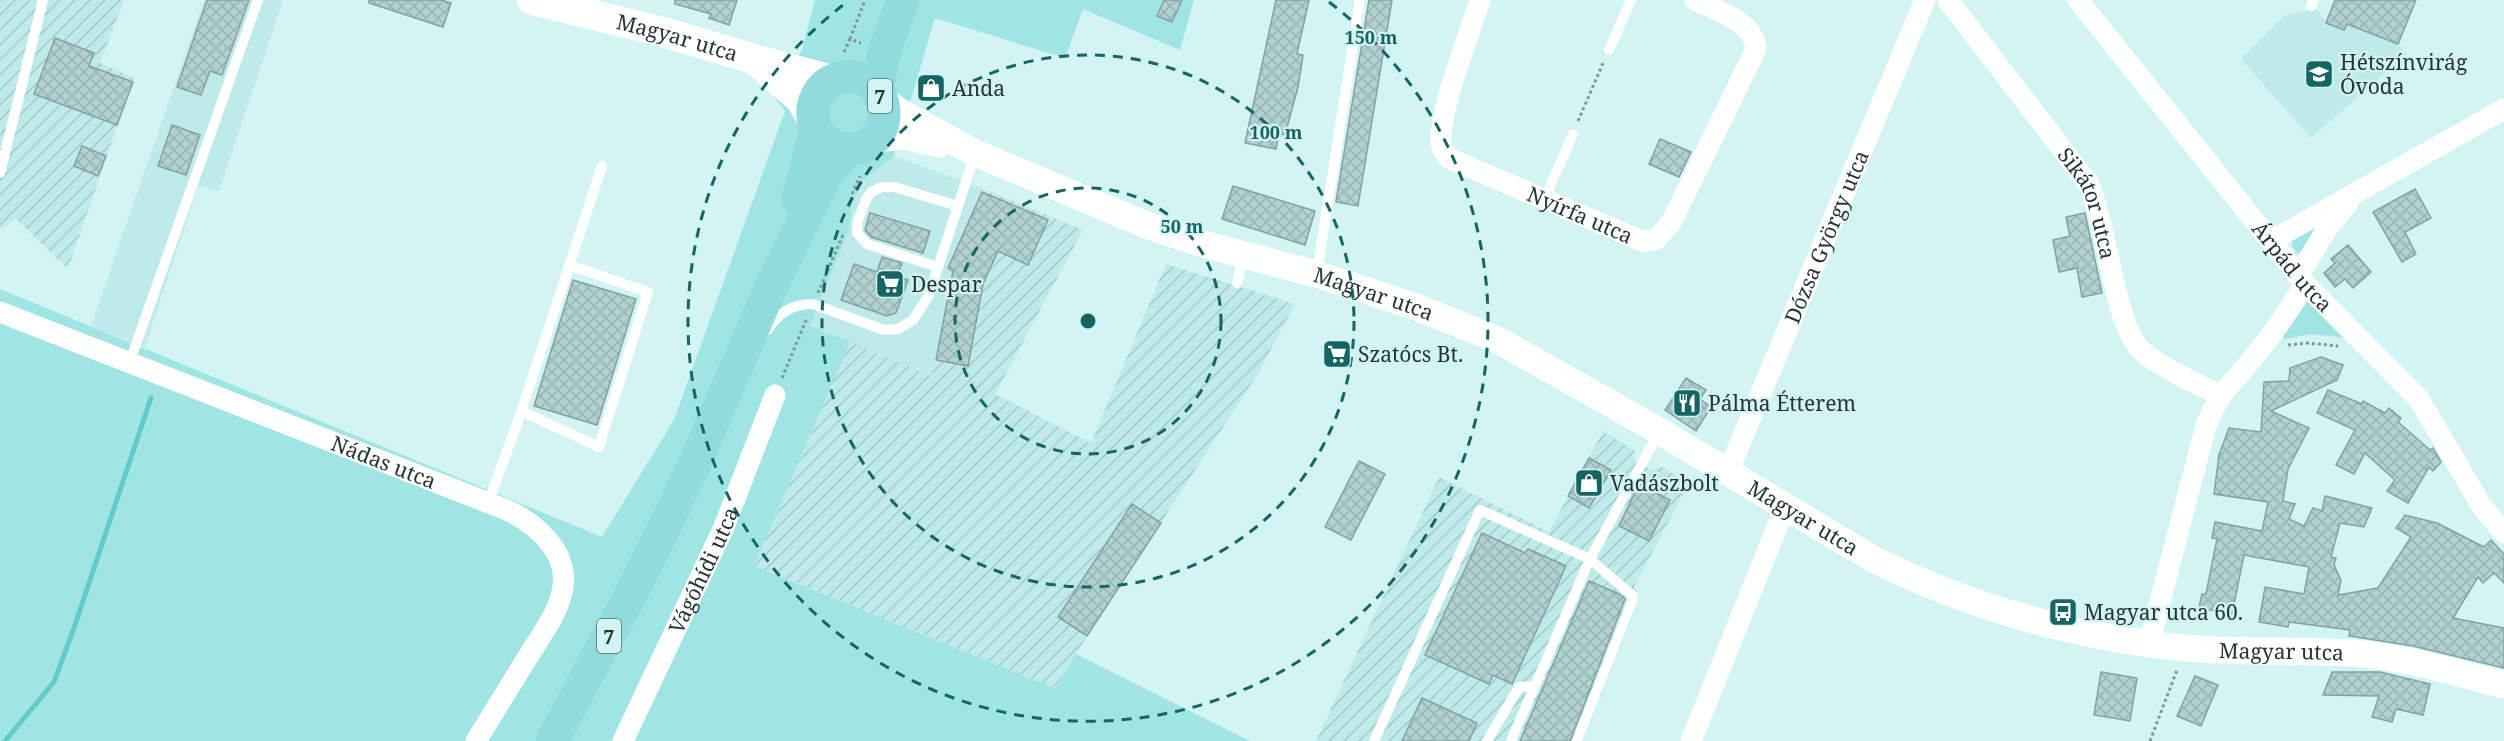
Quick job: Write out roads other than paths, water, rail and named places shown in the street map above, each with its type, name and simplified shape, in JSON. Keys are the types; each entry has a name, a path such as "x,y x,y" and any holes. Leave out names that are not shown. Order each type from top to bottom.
{"main road":[{"name":"7","path":"771,287 808,166 814,125 812,108 816,96 822,87 855,64 867,45 887,0"},
{"name":"7","path":"552,741 633,590 694,465 771,287 826,174 861,144 884,120 879,94 884,52 903,0"},
{"name":"Magyar utca","path":"547,2 663,32 754,59 838,78"},
{"name":"Magyar utca","path":"754,59 800,99 814,125"},
{"name":"7","path":"838,78 862,79 879,94"},
{"path":"814,125 826,142 833,146 861,144"}],"street":[{"name":"Nyírfa utca","path":"1480,0 1445,113 1441,132 1442,149 1450,159 1637,241 1651,242 1664,232 1756,49 1754,38 1740,23 1695,0"},
{"name":"Dózsa György utca","path":"1728,472 1925,0"},
{"name":"Sikátor utca","path":"1948,0 2088,183 2101,216 2124,321 2134,343 2152,358 2220,395"},
{"name":"Árpád utca","path":"2078,0 2302,280 2419,399 2481,505 2504,533"},
{"name":"Magyar utca","path":"879,94 897,110 975,153 1158,229 1316,274 1416,307 1486,335 1530,357 1659,431 1873,559 1958,598 2052,627 2149,644 2183,648 2354,653 2386,657 2504,685"},
{"path":"2271,241 2504,109"},
{"name":"Magyar utca","path":"861,144 905,136 975,153"},
{"path":"2149,644 2205,429 2220,395 2253,359 2302,280 2326,229 2359,192"},
{"name":"Nádas utca","path":"0,312 488,503 522,517 541,532 558,559 564,585 550,621 476,741"},
{"name":"Vágóhídi utca","path":"623,741 724,527 775,395"},
{"path":"1691,741 1785,507"}],"lane":[{"path":"0,173 43,0"},
{"path":"129,364 258,0"},
{"path":"1316,274 1360,0"},
{"path":"1609,50 1631,0"},
{"path":"1544,200 1573,134"},
{"path":"764,338 769,327 783,311 794,306 813,304 876,328 898,329 913,320 924,306 975,153"},
{"path":"488,503 602,166"},
{"path":"938,267 867,244 857,233 858,220 872,192 882,187 894,187 958,206"},
{"path":"1237,283 1244,255"},
{"path":"521,411 599,447 648,292 569,265"},
{"path":"694,465 725,419 740,389"},
{"path":"1511,741 1590,559 1659,431"},
{"path":"1374,741 1480,510 1590,559 1634,597 1577,741"},
{"path":"1487,741 1519,687 1534,686"}],"waterway":[{"path":"5,741 54,682 151,398"}],"place":[{"name":"Hétszínvirág Óvoda","path":"2319,74"},
{"name":"Anda","path":"931,88"},
{"name":"Despar","path":"890,284"},
{"name":"Szatócs Bt.","path":"1337,354"},
{"name":"Pálma Étterem","path":"1687,403"},
{"name":"Vadászbolt","path":"1589,483"},
{"name":"Magyar utca 60.","path":"2063,612"}]}
